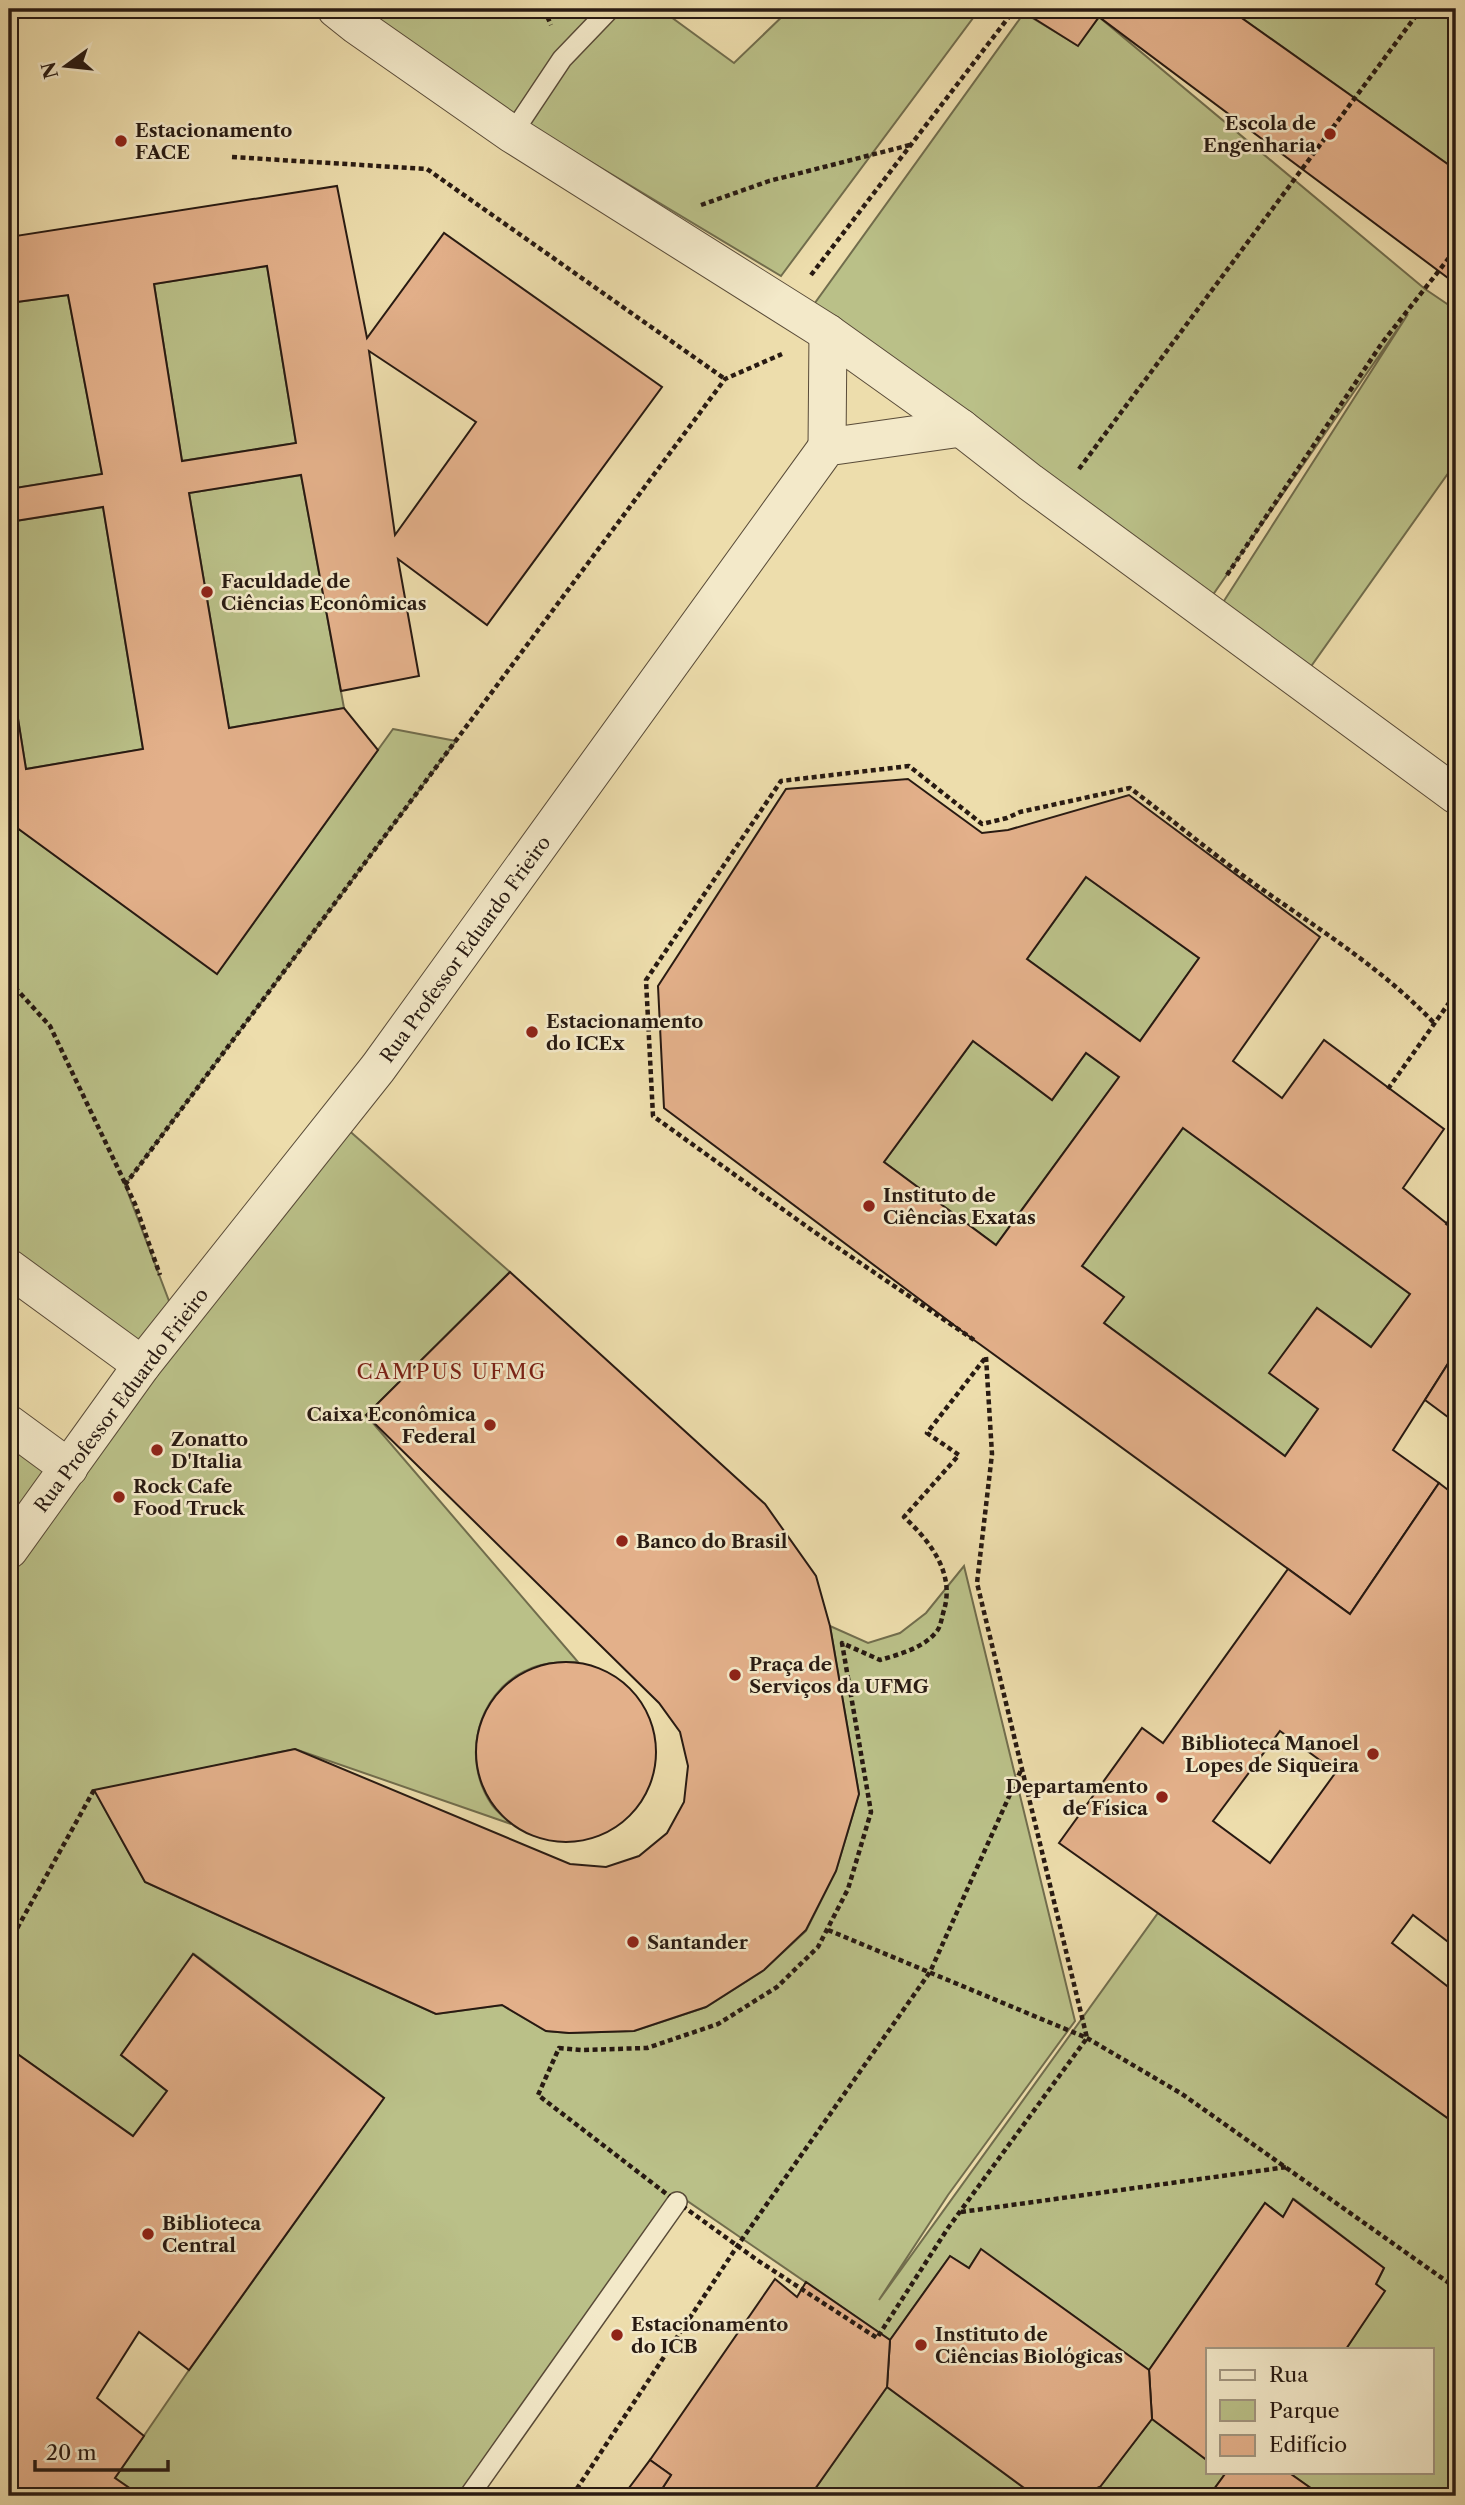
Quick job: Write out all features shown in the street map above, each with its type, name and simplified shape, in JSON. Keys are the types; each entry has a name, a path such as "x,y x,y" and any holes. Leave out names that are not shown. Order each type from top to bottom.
{"street":[{"path":"336,9 512,134 828,333 961,428 1456,795"},
{"path":"828,333 827,447 961,428"},
{"name":"Rua Professor Eduardo Frieiro","path":"9,1550 142,1365 378,1068 827,447"},
{"path":"9,1268 142,1365"},
{"path":"9,1424 68,1468"}],"lane":[{"path":"512,134 562,59 610,9"},
{"path":"469,2496 677,2202"}],"path":[{"path":"787,306 1015,9"},
{"path":"1056,500 1420,9"},
{"path":"651,223 769,181 911,145"},
{"path":"233,157 427,169 725,379"},
{"path":"1203,609 1382,343 1456,250"},
{"path":"125,1185 725,379 828,333"},
{"path":"974,1340 813,1231 653,1116 646,980 781,781 909,766 982,824 1020,812 1130,788 1264,891 1325,932 1396,986 1435,1024"},
{"path":"9,981 50,1026 135,1203 177,1322"},
{"path":"1388,1089 1456,993"},
{"path":"986,1357 992,1454 977,1583 1087,2038 960,2212 877,2338 757,2260 538,2095 559,2048 647,2048 718,2024 777,1987 818,1947 828,1930 848,1889 871,1812 842,1643 880,1660 912,1650 938,1630 947,1599 943,1566 923,1535 904,1517 959,1455 927,1433 986,1357"},
{"path":"572,2496 738,2245 930,1972 1022,1768"},
{"path":"9,1942 94,1790"},
{"path":"828,1930 1087,2038 1182,2094 1456,2288"},
{"path":"960,2212 1287,2167"}],"green space":[{"path":"336,9 660,9 734,63 790,9 968,9 976,14 781,276"},
{"path":"1229,9 1456,9 1456,170"},
{"path":"1024,13 1077,45 1099,17 1425,289 1456,310 1456,466 1454,465 1307,672 1222,604 1408,314 1203,609 812,307"},
{"path":"267,266 296,443 182,461 154,284"},
{"path":"68,295 102,474 9,489 9,303"},
{"path":"301,475 344,708 229,728 189,493"},
{"path":"103,507 143,749 26,769 9,662 9,522"},
{"path":"393,729 456,741 125,1185 177,1322 142,1365 9,1268 9,822 217,973"},
{"path":"1086,877 1199,958 1140,1041 1027,959"},
{"path":"973,1041 1052,1100 1086,1053 1119,1077 996,1245 884,1162"},
{"path":"337,1120 510,1272 366,1415 578,1662 544,1664 525,1671 508,1682 485,1712 478,1730 477,1768 492,1805 511,1824 295,1749 95,1791 145,1882 436,2014 502,2005 546,2031 569,2033 634,2031 706,2007 764,1970 806,1931 836,1871 859,1794 830,1626 868,1643 900,1633 926,1613 964,1566 1075,2021 948,2195 879,2300 1158,1913 1456,2124 1456,2496 1322,2496 1291,2474 1434,2474 1434,2348 1347,2348 1384,2291 1376,2284 1384,2268 1294,2199 1283,2217 1265,2203 1149,2370 981,2250 969,2268 950,2256 890,2340 677,2194 464,2496 141,2496 115,2478 384,2098 194,1954 121,2055 167,2091 133,2136 9,2048 9,1570"},
{"path":"1183,1128 1410,1294 1371,1347 1317,1308 1270,1373 1318,1409 1285,1456 1104,1323 1123,1297 1082,1266"},
{"path":"9,1424 69,1468 9,1547"},
{"path":"887,2387 1035,2496 810,2496"},
{"path":"1152,2419 1206,2460 1206,2474 1225,2474 1209,2496 1112,2496 1100,2487"}],"building":[{"name":"Escola de Engenharia","path":"1019,9 1229,9 1456,170 1456,284 1099,17 1078,46"},
{"name":"Faculdade de Ciências Econômicas","path":"337,186 367,338 444,233 662,387 487,625 398,559 419,676 341,691 301,475 189,493 229,728 344,708 378,750 217,974 9,822 9,662 26,769 143,749 103,507 9,522 9,489 102,474 68,295 9,303 9,237","holes":["267,266 296,443 182,461 154,284","369,351 476,422 395,535"]},
{"name":"Instituto de Ciências Exatas","path":"908,779 982,833 1008,830 1129,795 1320,937 1233,1061 1282,1098 1324,1040 1444,1129 1403,1188 1456,1231 1456,1351 1393,1450 1439,1483 1350,1614 974,1340 664,1108 658,986 786,789","holes":["1086,877 1199,958 1140,1041 1027,959","973,1041 1052,1100 1086,1053 1119,1077 996,1245 884,1162","1183,1128 1410,1294 1371,1347 1317,1308 1269,1373 1318,1409 1285,1456 1104,1323 1124,1297 1082,1266"]},
{"path":"1456,1209 1456,1231 1446,1224"},
{"name":"Praça de Serviços da UFMG","path":"510,1272 765,1504 816,1576 830,1626 859,1794 836,1871 806,1930 764,1970 706,2007 634,2031 546,2031 502,2005 436,2014 145,1882 94,1790 295,1749 570,1864 606,1867 639,1856 667,1833 684,1802 688,1766 680,1732 659,1703 366,1415"},
{"path":"1456,1351 1456,1423 1425,1400"},
{"name":"Departamento de Física","path":"1439,1483 1456,1496 1456,1948 1413,1915 1392,1943 1456,1993 1456,2124 1059,1843 1142,1728 1163,1743 1288,1569 1350,1614","holes":["1280,1731 1336,1772 1270,1863 1213,1821"]},
{"path":"566,1662 600,1669 630,1688 649,1718 656,1752 649,1786 630,1816 600,1835 566,1842 532,1835 502,1816 483,1786 476,1752 483,1718 502,1688 532,1669"},
{"name":"Biblioteca Central","path":"193,1954 384,2098 189,2370 139,2332 97,2398 144,2436 115,2478 141,2496 9,2496 9,2048 133,2136 167,2091 121,2055"},
{"path":"1293,2199 1384,2268 1376,2284 1385,2291 1347,2348 1206,2348 1206,2460 1152,2419 1149,2370 1265,2203 1283,2217"},
{"path":"981,2249 1149,2370 1152,2419 1100,2487 1077,2496 1035,2496 887,2387 890,2340 950,2256 969,2268"},
{"path":"775,2279 797,2297 806,2282 890,2340 887,2387 810,2496 658,2495 671,2475 650,2460"},
{"path":"650,2460 671,2475 658,2495 660,2496 623,2496"},
{"path":"1225,2474 1291,2474 1322,2496 1209,2496"},
{"path":"1100,2487 1112,2496 1077,2496"}],"place":[{"name":"Escola de Engenharia","path":"1330,134"},
{"name":"Estacionamento FACE","path":"121,141"},
{"name":"Faculdade de Ciências Econômicas","path":"207,592"},
{"name":"Estacionamento do ICEx","path":"532,1032"},
{"name":"Instituto de Ciências Exatas","path":"869,1206"},
{"name":"Caixa Econômica Federal","path":"490,1425"},
{"name":"Zonatto D'Italia","path":"157,1450"},
{"name":"Rock Cafe Food Truck","path":"119,1497"},
{"name":"Banco do Brasil","path":"622,1541"},
{"name":"Praça de Serviços da UFMG","path":"735,1675"},
{"name":"Biblioteca Manoel Lopes de Siqueira","path":"1373,1754"},
{"name":"Departamento de Física","path":"1162,1797"},
{"name":"Santander","path":"633,1942"},
{"name":"Biblioteca Central","path":"148,2234"},
{"name":"Estacionamento do ICB","path":"617,2335"},
{"name":"Instituto de Ciências Biológicas","path":"921,2345"}],"district":[{"name":"CAMPUS UFMG","path":"452,1372"}]}
